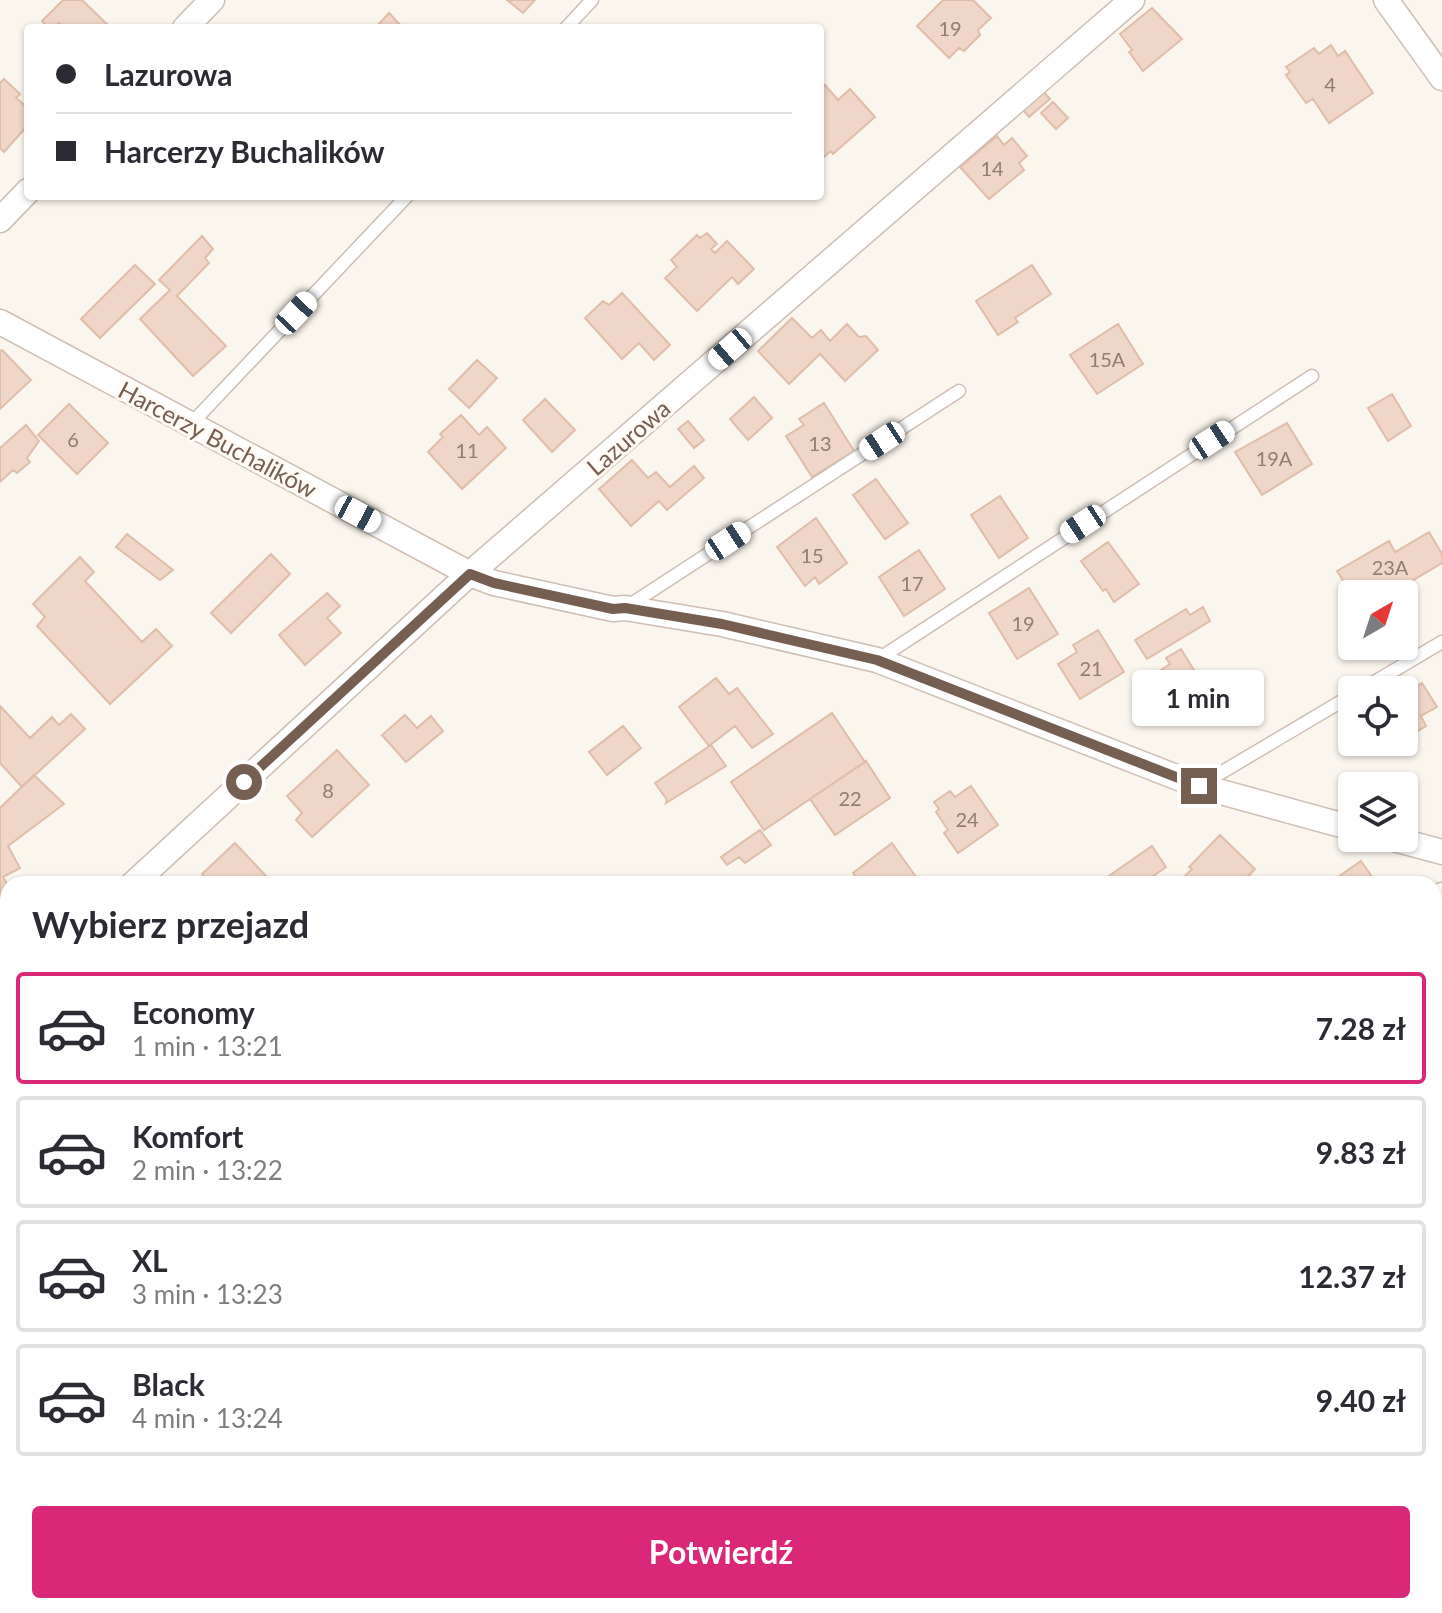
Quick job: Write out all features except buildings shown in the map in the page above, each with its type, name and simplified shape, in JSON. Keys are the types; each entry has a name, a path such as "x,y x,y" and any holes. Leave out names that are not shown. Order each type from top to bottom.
{"street":[{"path":"189,24 212,0"},
{"name":"Lazurowa","path":"142,876 470,574 1132,0"},
{"path":"1386,0 1442,78"},
{"path":"0,220 24,195"},
{"name":"Harcerzy Buchalików","path":"0,322 470,574 494,583 613,609 625,608 722,624 877,660 1199,786 1338,824"},
{"path":"1418,846 1442,852"}],"lane":[{"path":"570,24 592,0"},
{"path":"191,424 403,200"},
{"path":"877,660 1312,376"},
{"path":"625,608 959,391"},
{"path":"1385,676 1442,642"},
{"path":"1199,786 1338,703"}],"route":[{"path":"244,782 470,574 494,583 613,609 625,608 722,624 877,660 1199,786"}]}
